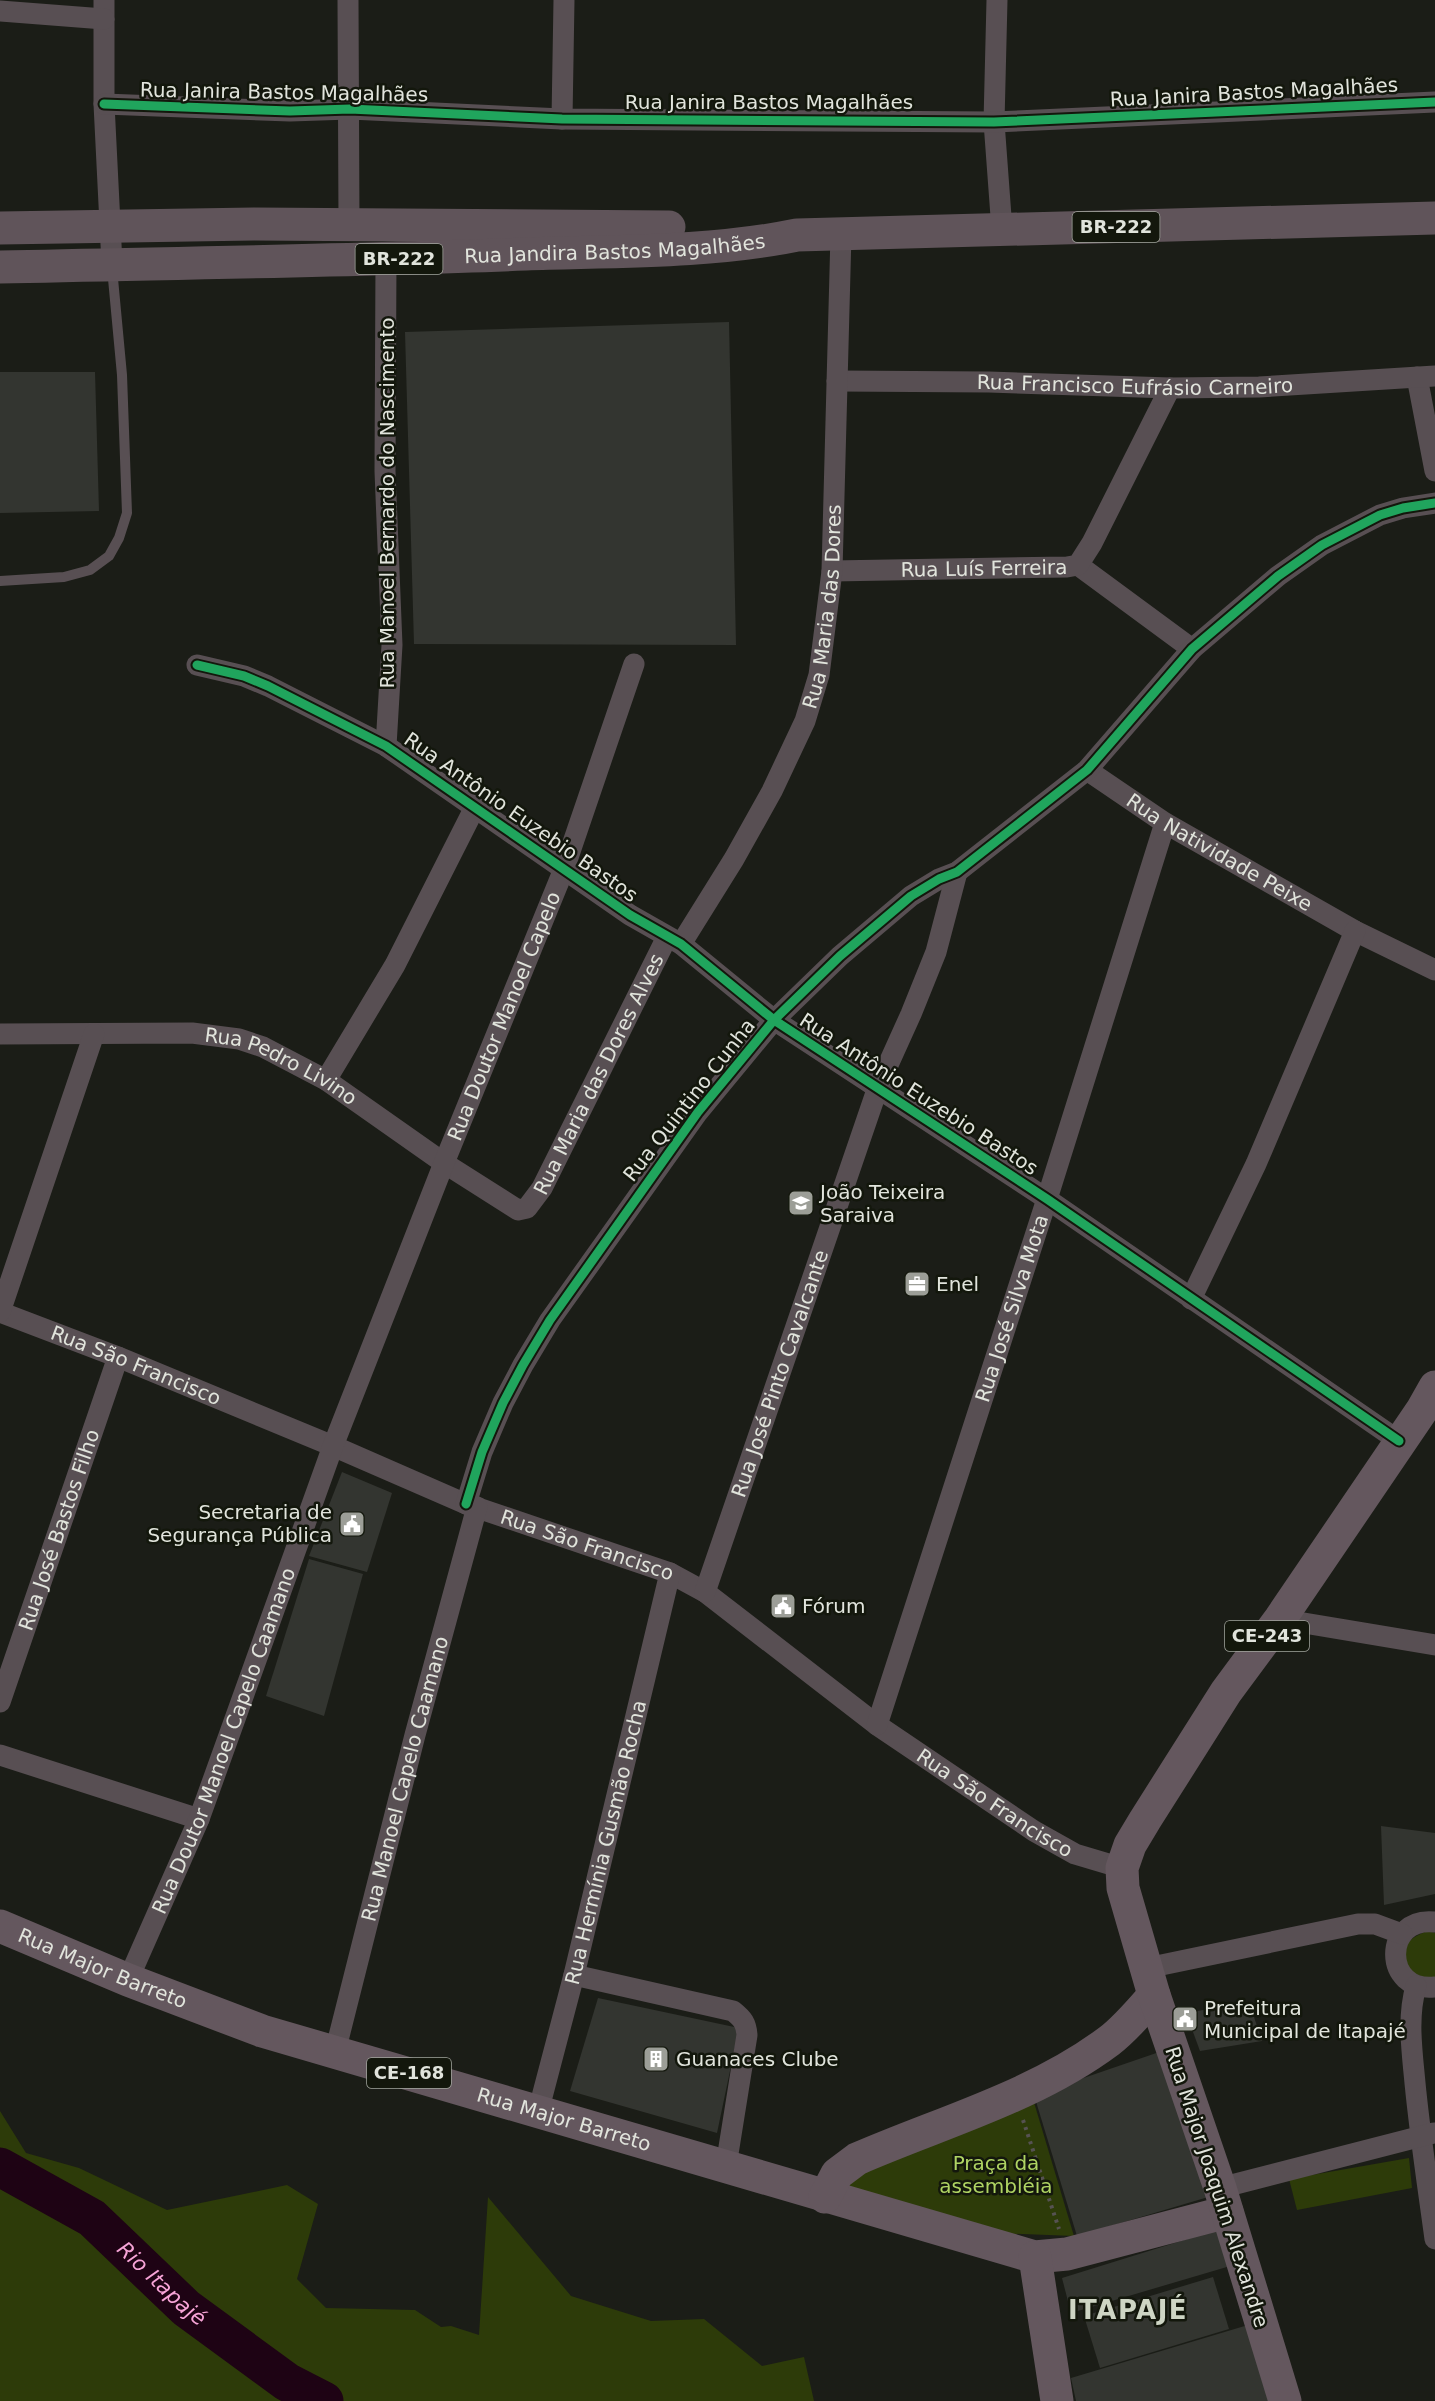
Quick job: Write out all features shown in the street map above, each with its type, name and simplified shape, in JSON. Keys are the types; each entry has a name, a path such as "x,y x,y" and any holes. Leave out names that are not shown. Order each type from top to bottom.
{"highway":[{"name":"Rua Jandira Bastos Magalhães","path":"0,228 349,224 721,228 766,230 797,235 1435,218"},
{"name":"Rua Jandira Bastos Magalhães","path":"0,267 386,260 706,247 764,242 797,235"}],"main road":[{"name":"CE-243","path":"1122,1868 1130,1845 1214,1712 1400,1441 1431,1405"},
{"name":"Rua Major Joaquim Alexandre","path":"1122,1868 1123,1888 1150,1981 1224,2200 1285,2401"},
{"name":"Rua Major Barreto","path":"0,1926 128,1980 262,2031 1035,2257"},
{"path":"825,2197 837,2174 857,2158 1014,2097 1110,2040 1126,2026 1150,1981"},
{"path":"1057,2401 1035,2257 1067,2254 1224,2200"}],"street":[{"path":"348,0 349,224"},
{"path":"562,119 564,0"},
{"path":"996,0 994,122 1002,230"},
{"path":"0,11 104,9 104,104 112,264"},
{"name":"Rua Janira Bastos Magalhães","path":"104,104 162,108 235,107 290,111 350,109 562,119 994,122 1435,102"},
{"name":"Rua Maria das Dores","path":"674,940 734,859 772,791 805,721 819,675 832,571 841,234"},
{"name":"Rua Manoel Bernardo do Nascimento","path":"386,260 385,471 392,645 386,746"},
{"path":"1426,376 1435,471"},
{"name":"Rua Francisco Eufrásio Carneiro","path":"837,381 989,382 1170,388 1270,387 1426,376"},
{"name":"Rua Luís Ferreira","path":"832,571 1078,565 1092,543 1170,388"},
{"name":"Rua Quintino Cunha","path":"471,1506 482,1452 503,1403 550,1320 698,1112 774,1020 840,956 911,896 939,879 957,872 1087,770 1192,649 1278,576 1322,545 1380,515 1403,508 1435,503"},
{"path":"1078,565 1192,649"},
{"name":"Rua Doutor Manoel Capelo","path":"444,1163 564,869 634,664"},
{"name":"Rua Antônio Euzebio Bastos","path":"197,665 244,676 268,686 386,746 630,915 674,940 774,1020 1047,1199 1400,1441"},
{"name":"Rua Natividade Peixe","path":"1087,770 1165,823 1355,931 1435,970"},
{"path":"326,1080 395,965 475,807"},
{"name":"Rua José Silva Mota","path":"877,1725 1047,1199 1165,823"},
{"name":"Rua José Pinto Cavalcante","path":"705,1592 878,1087 936,952 957,872"},
{"path":"1191,1299 1261,1154 1355,931"},
{"name":"Rua Maria das Dores Alves","path":"526,1208 542,1188 674,940"},
{"name":"Rua Pedro Livino","path":"0,1034 192,1034 239,1039 263,1047 326,1080 509,1206 518,1210 526,1208"},
{"path":"0,1312 94,1034"},
{"name":"Rua Doutor Manoel Capelo Caamano","path":"128,1980 199,1819 333,1446 444,1163"},
{"name":"Rua São Francisco","path":"0,1312 118,1357 471,1506 670,1573 705,1592 877,1725 1034,1831 1075,1854 1122,1868"},
{"name":"Rua José Bastos Filho","path":"0,1702 118,1357"},
{"name":"Rua Manoel Capelo Caamano","path":"335,2052 471,1506"},
{"name":"Rua Hermínia Gusmão Rocha","path":"538,2112 574,1974 670,1573"},
{"path":"1280,1619 1435,1645"},
{"path":"0,1755 199,1819"},
{"path":"1435,1922 1418,1922 1402,1934 1395,1952 1400,1972 1407,1981 1426,1986 1412,2010 1411,2036 1428,2134 1435,2239"},
{"path":"1150,1981 1358,1924 1375,1924 1402,1934"},
{"path":"574,1974 733,2012 746,2023 747,2035 726,2166"},
{"path":"1224,2200 1428,2134"}],"lane":[{"path":"0,581 64,578 90,570 109,556 119,538 127,513 122,375 112,264"}],"path":[{"path":"1014,2097 1067,2254"}],"green space":[{"path":"1428,1931 1435,1933 1435,1980 1410,1973 1405,1958 1409,1942"},
{"name":"Praça da assembléia","path":"1033,2099 1074,2236 994,2233 840,2191 843,2173"},
{"path":"0,2111 26,2153 79,2168 167,2210 287,2185 318,2204 297,2279 326,2308 415,2310 441,2327 451,2326 479,2335 488,2197 571,2296 651,2321 704,2319 762,2366 804,2357 814,2401 0,2401"},
{"path":"1409,2158 1412,2188 1297,2210 1289,2179"}],"building":[{"path":"729,322 736,645 414,644 405,332"},
{"path":"0,372 95,372 99,511 0,513"},
{"name":"Secretaria de Segurança Pública","path":"342,1472 392,1493 367,1572 309,1556"},
{"path":"309,1559 363,1574 324,1716 266,1696"},
{"path":"1381,1826 1435,1833 1435,1894 1384,1905"},
{"name":"Guanaces Clube","path":"598,1998 739,2028 717,2133 570,2091"},
{"path":"1249,2002 1262,2041 1200,2051 1186,2013"},
{"path":"1168,2049 1215,2195 1077,2236 1034,2095"},
{"path":"1226,2227 1237,2264 1071,2313 1062,2278"},
{"path":"1213,2277 1229,2329 1100,2368 1084,2316"},
{"path":"1258,2322 1282,2401 1076,2401 1071,2378"}],"waterway":[{"name":"Rio Itapajé","path":"0,2167 92,2218 186,2308 287,2382 324,2401"}],"cycle path":[{"path":"104,104 290,111 350,109 562,119 994,122 1435,102"},
{"path":"466,1504 482,1452 503,1403 550,1320 698,1112 774,1020 840,956 911,896 939,879 957,872 1087,770 1192,649 1278,576 1322,545 1380,515 1403,508 1435,503"},
{"path":"197,665 244,676 268,686 386,746 630,915 681,944 774,1020 1047,1199 1399,1441"}],"place":[{"name":"João Teixeira Saraiva","path":"801,1203"},
{"name":"Enel","path":"917,1284"},
{"name":"Secretaria de Segurança Pública","path":"352,1524"},
{"name":"Fórum","path":"783,1606"},
{"name":"Prefeitura Municipal de Itapajé","path":"1185,2019"},
{"name":"Guanaces Clube","path":"656,2059"}],"district":[{"name":"ITAPAJÉ","path":"1128,2310"}]}
